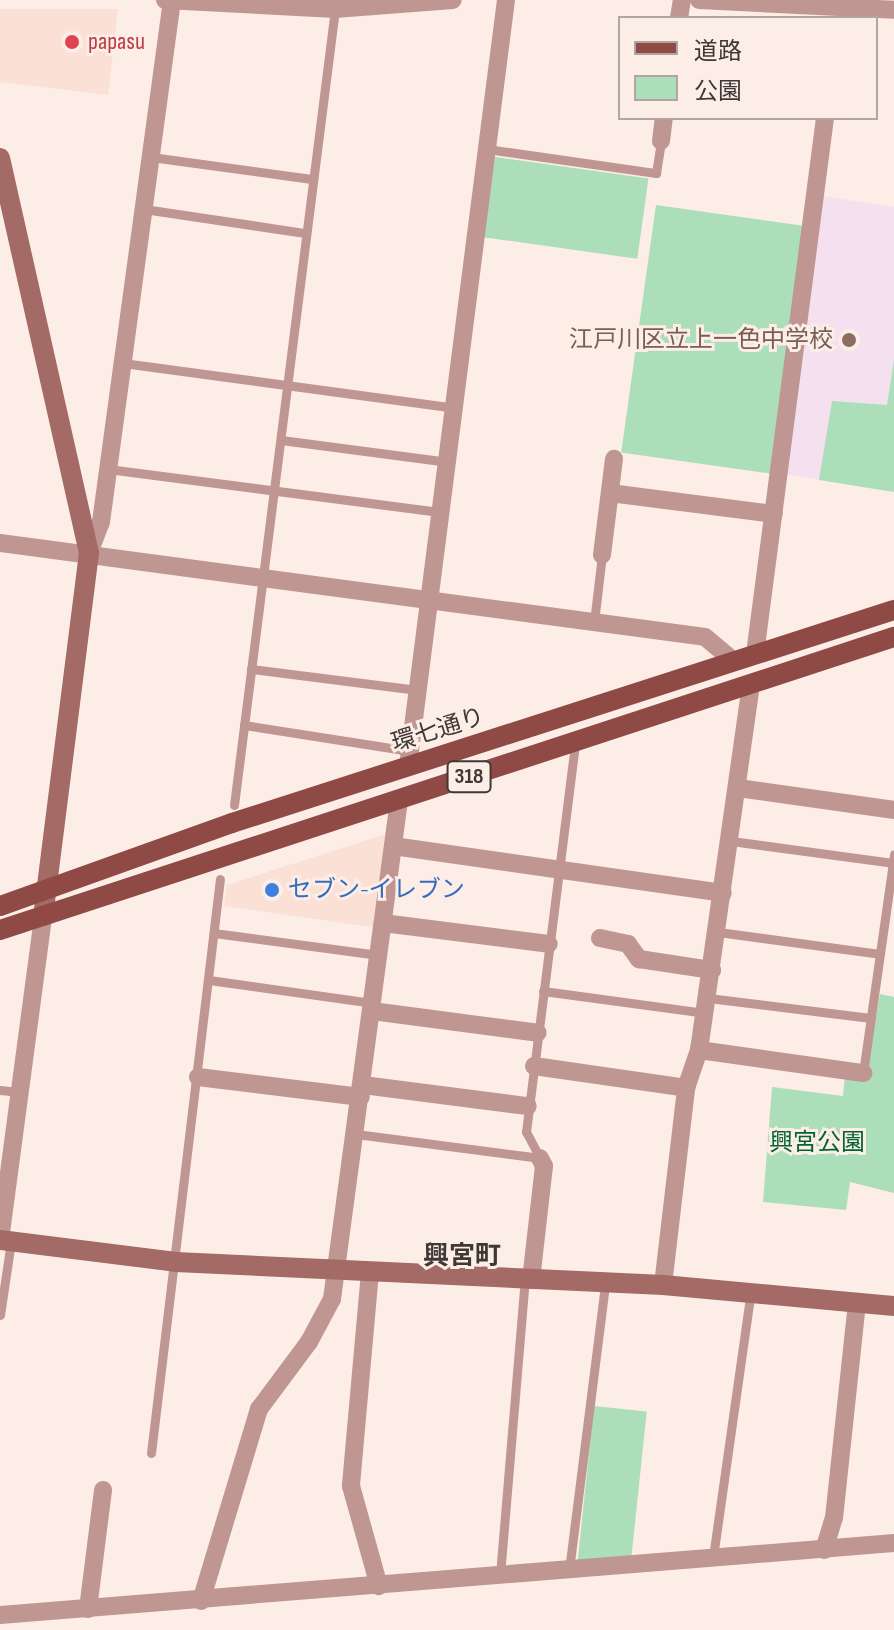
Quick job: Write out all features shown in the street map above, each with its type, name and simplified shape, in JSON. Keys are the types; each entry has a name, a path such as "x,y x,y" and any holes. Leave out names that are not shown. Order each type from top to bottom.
{"main road":[{"name":"環七通り","path":"0,906 409,758 894,610"},
{"name":"318","path":"0,930 751,684 891,642"},
{"path":"0,897 47,890"},
{"path":"0,939 43,916"}],"street":[{"path":"165,0 335,9 441,1"},
{"path":"172,0 101,522 89,553 47,890 9,1091 4,1240 176,1262 663,1285 894,1306"},
{"path":"409,758 506,0"},
{"path":"699,0 838,13 894,10"},
{"path":"661,141 664,120"},
{"path":"755,654 825,120"},
{"path":"0,158 89,553"},
{"path":"602,555 614,459"},
{"path":"610,493 774,514"},
{"path":"0,543 705,637 734,661"},
{"path":"663,1285 686,1088 699,1050 712,970 751,684"},
{"path":"738,788 894,810"},
{"path":"201,1601 259,1409 309,1342 332,1299 399,800"},
{"path":"393,846 723,893"},
{"path":"383,923 549,944"},
{"path":"600,938 628,944 639,959 712,970"},
{"path":"372,1007 538,1033"},
{"path":"699,1050 863,1073"},
{"path":"534,1066 686,1088"},
{"path":"198,1077 528,1106"},
{"path":"528,1280 544,1166 540,1158"},
{"path":"370,1272 351,1486 379,1586"},
{"path":"824,1550 834,1518 857,1303"},
{"path":"88,1609 103,1490"},
{"path":"0,1615 500,1579 894,1543"}],"lane":[{"path":"234,805 335,9"},
{"path":"487,149 656,173 661,141"},
{"path":"151,157 312,179"},
{"path":"144,209 305,233"},
{"path":"123,363 454,408"},
{"path":"281,440 447,462"},
{"path":"108,469 441,512"},
{"path":"594,622 602,555"},
{"path":"251,669 418,690"},
{"path":"244,725 409,758"},
{"path":"540,1158 526,1132 528,1106 575,741"},
{"path":"731,841 893,859 863,1073"},
{"path":"151,1453 220,879"},
{"path":"718,932 880,954"},
{"path":"214,933 379,955"},
{"path":"209,980 372,1007"},
{"path":"543,991 871,1018"},
{"path":"356,1134 540,1158"},
{"path":"0,1315 4,1240"},
{"path":"500,1579 528,1280"},
{"path":"569,1572 605,1284"},
{"path":"712,1561 751,1291"}],"shaded area":[{"path":"0,9 118,9 108,95 0,82"},
{"name":"江戸川区立上一色中学校","path":"822,196 894,207 894,492 785,474"},
{"path":"392,832 378,928 224,906 227,885"}],"green space":[{"path":"495,157 648,179 637,259 484,237"},
{"path":"656,205 805,226 770,473 621,453"},
{"path":"894,360 894,492 819,480 832,401 887,405"},
{"name":"興宮公園","path":"880,994 894,997 894,1193 850,1182 846,1210 763,1202 772,1087 843,1096 845,1075 865,1078"},
{"path":"594,1406 647,1412 630,1572 577,1566"}],"place":[{"name":"papasu","path":"72,42"},
{"name":"江戸川区立上一色中学校","path":"849,340"},
{"name":"セブン-イレブン","path":"272,890"}],"district":[{"name":"興宮町","path":"462,1257"}]}
